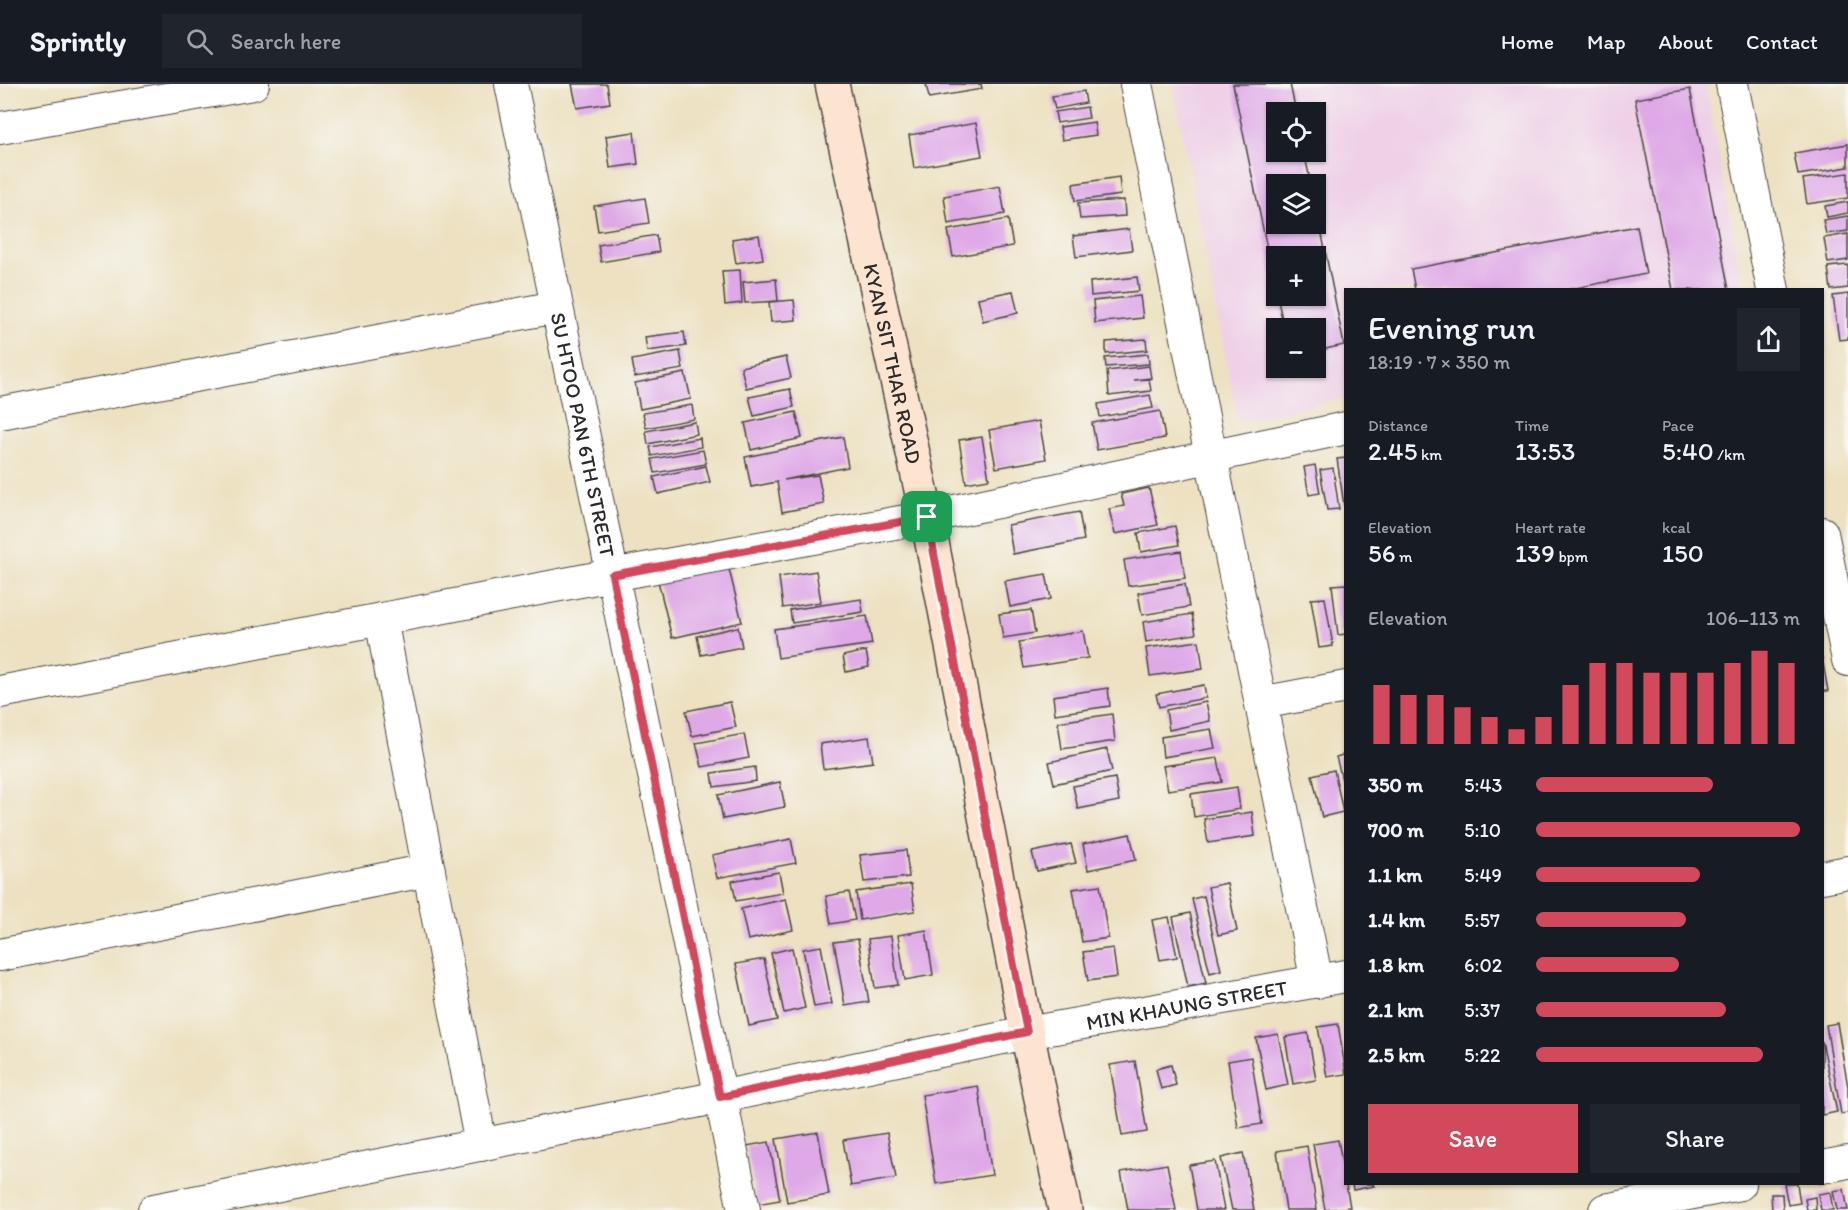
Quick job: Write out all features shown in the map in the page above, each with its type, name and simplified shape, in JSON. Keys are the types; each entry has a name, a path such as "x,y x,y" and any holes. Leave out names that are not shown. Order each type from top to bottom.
{"street":[{"path":"0,128 253,84"},
{"name":"SU HTOO PAN 6TH STREET","path":"511,84 744,1210"},
{"name":"KYAN SIT THAR ROAD","path":"832,84 927,517 1027,1032 1065,1210"},
{"path":"1136,84 1261,703 1331,979"},
{"path":"1732,84 1773,288"},
{"path":"0,413 556,307"},
{"path":"0,692 927,517 1344,428"},
{"path":"1824,542 1848,660"},
{"path":"381,619 481,1145"},
{"path":"1261,703 1344,687"},
{"path":"0,956 429,870"},
{"path":"1824,878 1848,872"},
{"name":"MIN KHAUNG STREET","path":"154,1210 720,1097 1027,1032 1331,979"},
{"path":"1824,1167 1848,1162"},
{"path":"1605,1210 1735,1185"}],"shaded area":[{"path":"1173,84 1706,84 1743,288 1344,288 1344,398 1238,422"}],"building":[{"path":"572,84 607,84 610,103 577,108"},
{"path":"926,84 981,84 982,89 929,98"},
{"path":"1233,84 1290,84 1294,102 1266,102 1266,162 1306,162 1309,174 1266,174 1266,234 1322,234 1324,246 1267,246"},
{"path":"1690,89 1729,288 1673,288 1635,99"},
{"path":"1084,91 1086,103 1055,109 1052,96"},
{"path":"1087,107 1089,118 1057,123 1055,112"},
{"path":"1094,122 1096,135 1062,140 1060,127"},
{"path":"976,123 982,156 914,168 909,135"},
{"path":"634,132 638,164 610,168 606,136"},
{"path":"1848,144 1848,167 1798,175 1794,153"},
{"path":"1848,173 1848,198 1807,204 1803,179"},
{"path":"1119,177 1121,195 1075,201 1073,184"},
{"path":"1000,186 1005,214 948,224 944,196"},
{"path":"645,198 649,223 598,231 594,206"},
{"path":"1124,200 1125,216 1080,219 1078,203"},
{"path":"1848,202 1848,213 1827,217 1825,206"},
{"path":"1848,216 1848,231 1826,234 1823,220"},
{"path":"1008,219 1013,246 953,257 948,230"},
{"path":"1637,226 1646,274 1576,288 1415,288 1411,269"},
{"path":"1129,229 1132,250 1076,257 1073,236"},
{"path":"1848,234 1848,260 1828,263 1824,238"},
{"path":"656,235 659,252 601,262 598,245"},
{"path":"759,235 763,259 736,263 732,239"},
{"path":"1326,255 1344,345 1326,349 1326,318 1282,318 1279,306 1326,306"},
{"path":"1848,265 1848,288 1831,290 1828,267"},
{"path":"740,270 742,303 725,305 722,271"},
{"path":"1137,277 1139,291 1091,296 1090,282"},
{"path":"776,279 778,301 745,303 743,282"},
{"path":"1013,291 1018,313 983,321 978,298"},
{"path":"1848,294 1848,339 1839,340 1833,296"},
{"path":"1140,296 1143,318 1095,323 1093,301"},
{"path":"794,300 796,320 771,322 769,302"},
{"path":"684,332 686,346 647,351 645,337"},
{"path":"1146,339 1147,350 1106,354 1106,342"},
{"path":"680,351 683,369 635,377 632,360"},
{"path":"1148,354 1149,364 1106,367 1105,358"},
{"path":"786,357 791,378 746,388 741,367"},
{"path":"1149,366 1151,378 1134,380 1149,379 1151,391 1109,396 1107,371"},
{"path":"685,373 691,399 640,409 635,383"},
{"path":"790,389 794,407 754,416 749,397"},
{"path":"1150,395 1153,408 1100,417 1098,404"},
{"path":"692,405 694,419 646,428 643,413"},
{"path":"1160,411 1165,438 1097,450 1092,423"},
{"path":"796,412 802,438 751,450 745,423"},
{"path":"1039,421 1046,459 996,468 989,430"},
{"path":"695,422 697,434 648,444 646,431"},
{"path":"843,437 848,467 784,480 818,475 824,504 782,512 777,482 751,487 745,457"},
{"path":"982,437 989,479 966,483 959,440"},
{"path":"700,438 701,447 652,456 650,447"},
{"path":"703,450 706,464 655,473 652,459"},
{"path":"1344,458 1344,505 1337,459"},
{"path":"1315,465 1320,493 1309,495 1304,467"},
{"path":"706,466 710,482 658,494 654,477"},
{"path":"1333,468 1339,509 1327,510 1320,470"},
{"path":"1149,488 1158,525 1115,534 1109,509 1124,506 1121,494"},
{"path":"1079,512 1084,540 1013,554 1008,525"},
{"path":"1175,526 1179,545 1141,552 1138,533"},
{"path":"1181,551 1185,578 1128,586 1124,560"},
{"path":"728,565 742,622 672,638 658,581"},
{"path":"816,571 821,602 783,608 779,577"},
{"path":"1046,574 1051,599 1010,607 1005,581"},
{"path":"1185,584 1189,607 1142,615 1138,593"},
{"path":"1344,584 1344,634 1338,635 1332,585"},
{"path":"1325,598 1333,646 1319,648 1311,599"},
{"path":"861,599 863,612 792,623 790,610"},
{"path":"1031,610 1035,633 1003,638 999,614"},
{"path":"1192,614 1196,634 1146,642 1143,622"},
{"path":"867,616 872,644 778,658 774,629"},
{"path":"738,627 742,647 701,655 697,636"},
{"path":"1083,631 1088,658 1024,668 1019,642"},
{"path":"1199,641 1203,669 1150,676 1146,648"},
{"path":"866,651 869,667 846,672 843,656"},
{"path":"1824,668 1828,691 1824,691"},
{"path":"1204,685 1206,698 1159,707 1156,694"},
{"path":"1108,688 1110,706 1055,714 1053,696"},
{"path":"730,702 736,727 692,736 686,711"},
{"path":"1206,702 1210,721 1169,730 1166,710"},
{"path":"1112,714 1115,741 1062,749 1058,722"},
{"path":"1211,729 1215,748 1163,757 1161,737"},
{"path":"744,734 749,758 702,767 696,743"},
{"path":"869,737 873,762 823,769 820,744"},
{"path":"1107,749 1112,771 1054,784 1049,762"},
{"path":"1344,755 1344,787 1336,757"},
{"path":"1218,758 1222,782 1168,790 1163,766"},
{"path":"755,767 756,781 714,787 712,773"},
{"path":"1334,770 1343,812 1322,817 1312,775"},
{"path":"1115,778 1119,801 1078,809 1073,786"},
{"path":"780,782 785,807 723,819 718,795"},
{"path":"1237,787 1240,809 1194,817 1191,794"},
{"path":"1252,812 1255,836 1208,843 1204,819"},
{"path":"1130,834 1136,860 1088,870 1083,844"},
{"path":"791,839 796,863 717,878 712,855"},
{"path":"1071,844 1076,863 1037,871 1032,852"},
{"path":"906,850 909,877 864,882 860,855"},
{"path":"779,872 783,893 736,901 732,881"},
{"path":"1227,883 1237,931 1218,935 1208,887"},
{"path":"911,884 915,911 860,920 856,892"},
{"path":"1100,885 1108,938 1082,942 1073,889"},
{"path":"849,892 855,920 831,924 826,896"},
{"path":"1204,896 1221,970 1210,973 1192,899"},
{"path":"786,899 793,930 748,940 741,909"},
{"path":"1190,913 1206,983 1188,987 1173,917"},
{"path":"1169,917 1177,957 1160,960 1152,920"},
{"path":"926,930 933,975 905,980 898,935"},
{"path":"891,936 898,985 875,988 868,939"},
{"path":"858,939 869,1002 845,1006 834,942"},
{"path":"821,946 832,1004 814,1007 803,949"},
{"path":"792,948 805,1008 784,1013 771,953"},
{"path":"1113,948 1117,977 1088,981 1083,952"},
{"path":"764,959 777,1020 749,1026 736,964"},
{"path":"1837,1023 1848,1087 1848,1113 1841,1114 1826,1025"},
{"path":"1338,1024 1344,1074 1327,1077 1318,1027"},
{"path":"1308,1033 1316,1080 1293,1084 1285,1037"},
{"path":"1278,1034 1288,1085 1266,1090 1256,1038"},
{"path":"1824,1050 1837,1112 1824,1115"},
{"path":"1251,1057 1262,1124 1238,1128 1228,1061"},
{"path":"1135,1061 1147,1132 1122,1136 1110,1065"},
{"path":"1171,1065 1176,1085 1161,1089 1156,1069"},
{"path":"978,1086 992,1175 936,1184 922,1095"},
{"path":"818,1132 829,1195 787,1202 776,1139"},
{"path":"887,1133 896,1178 851,1186 843,1140"},
{"path":"1338,1140 1344,1185 1346,1185 1350,1207 1325,1210 1313,1144"},
{"path":"769,1142 780,1200 757,1204 746,1146"},
{"path":"1307,1146 1317,1210 1286,1210 1277,1151"},
{"path":"1243,1153 1254,1210 1232,1210 1221,1158"},
{"path":"1215,1161 1224,1210 1197,1210 1189,1165"},
{"path":"1167,1164 1176,1210 1128,1210 1121,1172"},
{"path":"1352,1185 1374,1186 1353,1190"},
{"path":"1784,1185 1797,1185 1800,1203 1788,1205"},
{"path":"1844,1189 1848,1210 1837,1210 1833,1191"},
{"path":"1830,1192 1833,1210 1821,1210 1818,1194"},
{"path":"1771,1194 1782,1194 1783,1210 1772,1210"},
{"path":"1815,1197 1816,1210 1807,1210 1805,1199"}],"route":[{"path":"927,517 1027,1032 720,1097 612,575 927,517"}]}
